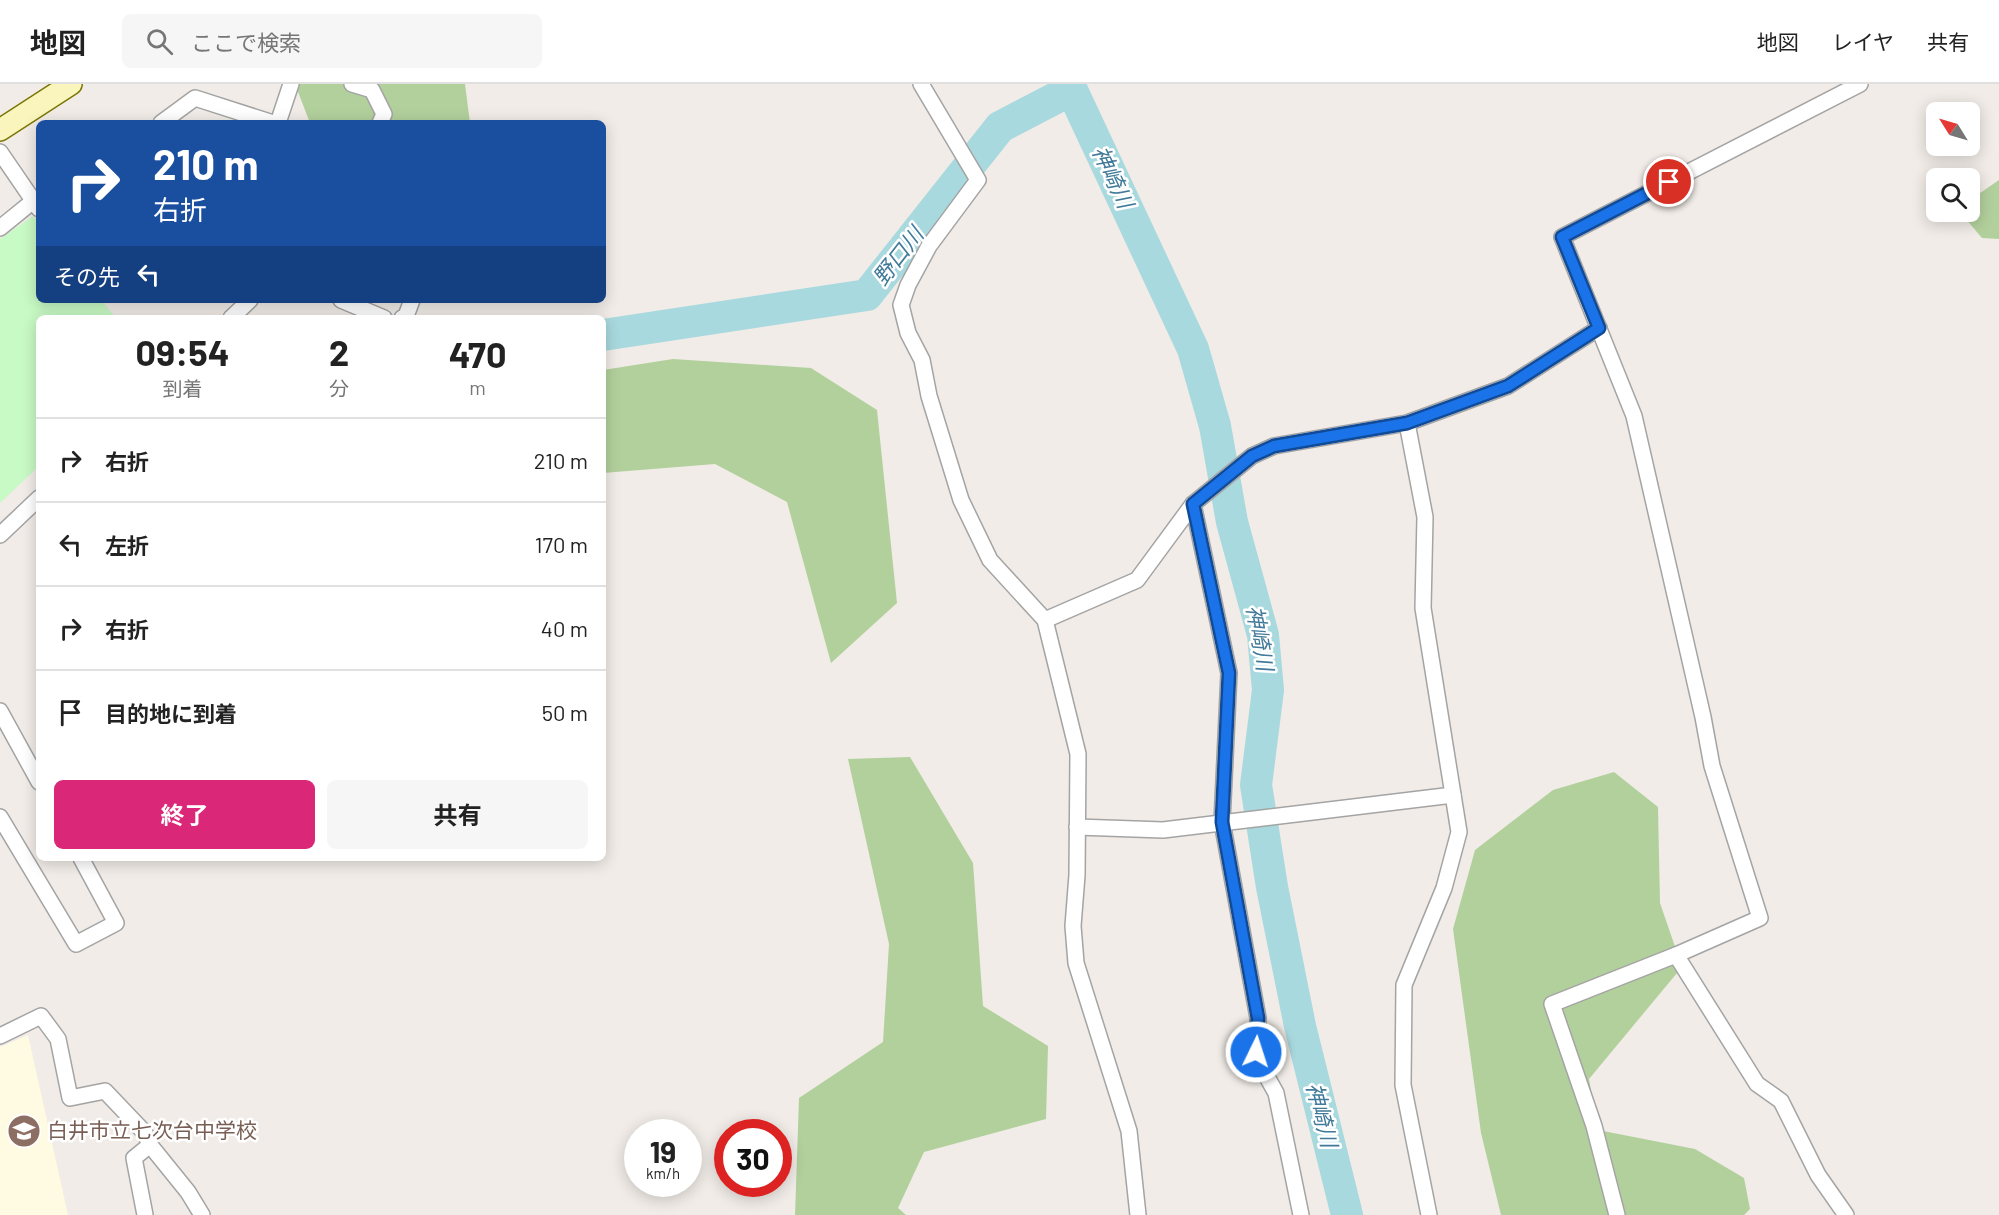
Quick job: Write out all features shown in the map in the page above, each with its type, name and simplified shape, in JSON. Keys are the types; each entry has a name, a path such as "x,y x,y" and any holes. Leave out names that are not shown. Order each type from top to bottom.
{"street":[{"path":"0,130 70,84"},
{"path":"277,120 291,84"},
{"path":"352,84 372,90 384,114 381,120"},
{"path":"921,84 978,180 924,256 901,305 903,317 908,333 922,360 929,396 961,500 975,530 990,560 1045,620 1078,754 1073,926 1076,963 1129,1131 1138,1215"},
{"path":"1617,1215 1594,1126 1551,1004 1676,955 1760,918 1712,766 1703,717 1634,416 1562,237 1860,84"},
{"path":"165,120 195,98 266,120"},
{"path":"0,152 36,206 0,228"},
{"path":"234,315 247,303"},
{"path":"348,303 377,315"},
{"path":"1045,620 1137,580 1193,504 1252,456 1274,446 1407,423 1508,386 1599,328"},
{"path":"1407,423 1425,517 1423,608 1459,832 1444,888 1404,985 1403,1084 1429,1215"},
{"path":"0,535 36,501"},
{"path":"1193,504 1229,673 1222,822 1258,1018 1257,1059 1276,1093 1300,1215"},
{"path":"0,711 6,738 36,778"},
{"path":"1077,827 1163,830 1453,795"},
{"path":"0,817 76,944 116,923 83,861"},
{"path":"1676,955 1757,1084 1782,1101 1818,1175 1846,1215"},
{"path":"0,1036 41,1016 57,1039 70,1098 105,1091 145,1133 150,1145 188,1192 202,1215"},
{"path":"145,1215 134,1158 150,1145"}],"shaded area":[{"name":"白井市立七次台中学校","path":"28,1035 68,1215 0,1215 0,1047"}],"green space":[{"path":"295,84 465,84 470,120 309,120"},
{"path":"1999,180 1999,239 1982,238 1968,222 1980,222 1980,193"},
{"path":"33,216 36,220 36,303 104,303 114,315 36,315 36,469 0,503 0,239"},
{"path":"673,359 811,368 877,410 897,603 831,663 787,502 715,464 606,473 606,370"},
{"path":"910,757 973,863 983,1006 1048,1046 1046,1119 924,1152 898,1208 906,1215 795,1215 799,1098 883,1042 889,944 848,759"},
{"path":"1614,772 1658,807 1660,903 1682,967 1589,1079 1598,1130 1695,1149 1744,1178 1750,1209 1744,1215 1501,1215 1481,1133 1453,929 1475,850 1553,790"}],"waterway":[{"name":"神崎川","path":"1069,84 1193,349 1215,426 1232,522 1263,635 1268,690 1256,785 1272,887 1300,1026 1347,1215"},
{"name":"野口川","path":"606,335 867,295 1000,127 1071,90"}],"place":[{"name":"白井市立七次台中学校","path":"24,1131"}],"route":[{"path":"1256,1052 1258,1018 1222,822 1229,673 1193,504 1252,456 1274,446 1407,423 1427,416 1508,386 1599,328 1562,237 1669,182"}]}
